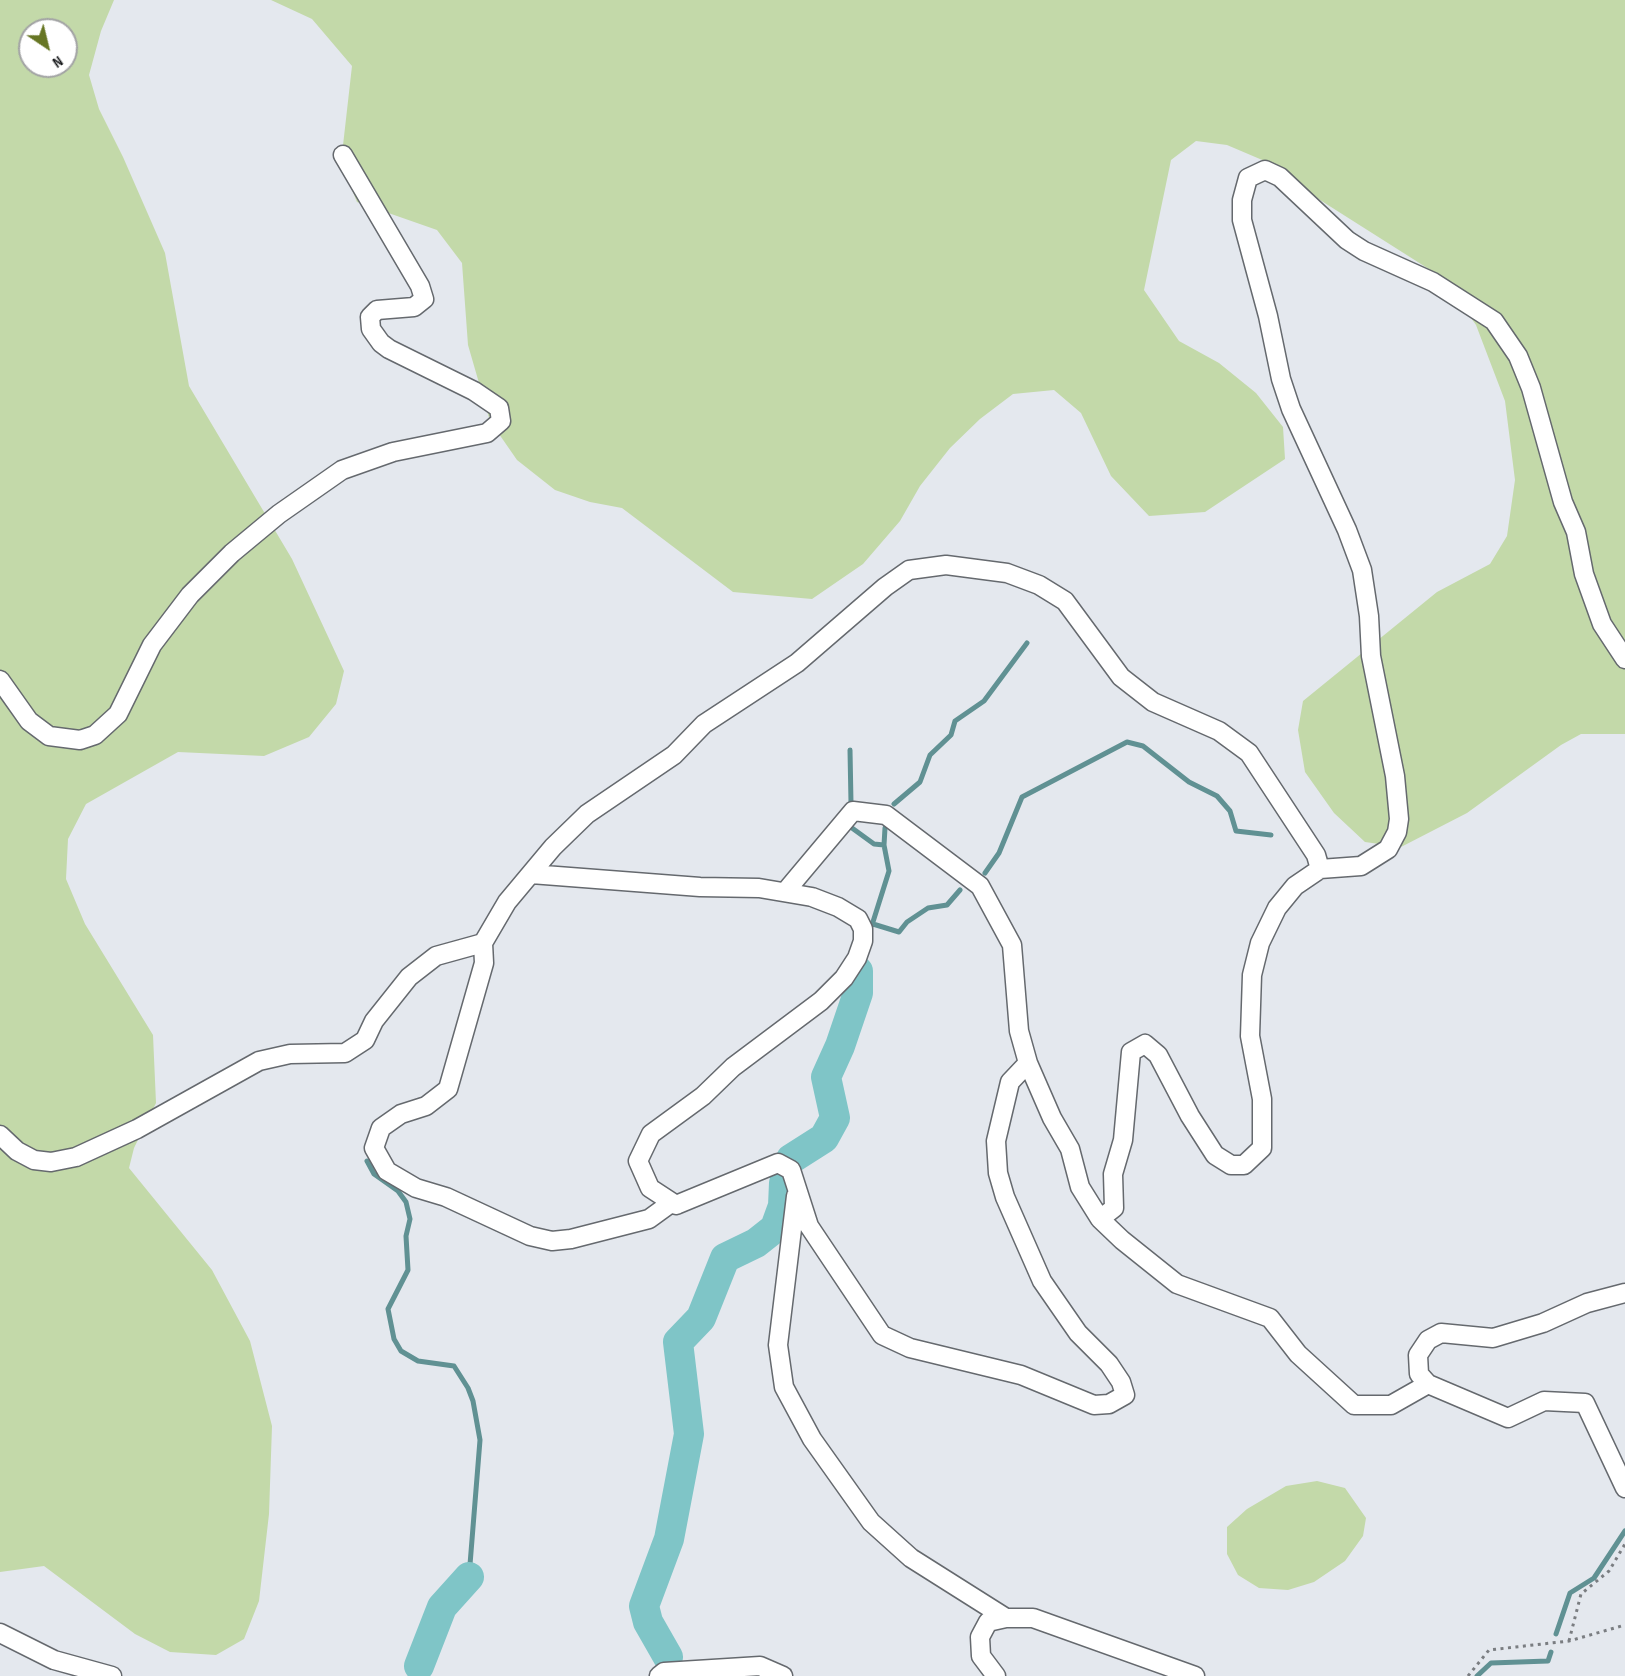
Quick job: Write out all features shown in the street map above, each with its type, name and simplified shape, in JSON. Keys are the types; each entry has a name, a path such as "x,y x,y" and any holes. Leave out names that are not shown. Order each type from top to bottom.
{"street":[{"path":"0,680 29,721 48,736 69,741 95,735 118,714 152,645 190,595 232,553 279,514 342,470 393,452 486,433 501,421 499,408 474,391 389,349 381,344 371,329 370,317 376,310 414,307 424,299 420,286 343,155"},
{"path":"1100,1218 1114,1208 1113,1174 1123,1140 1131,1052 1145,1044 1158,1055 1190,1116 1215,1155 1231,1165 1244,1165 1262,1148 1262,1099 1250,1036 1252,975 1260,943 1277,908 1295,886 1320,868 1360,866 1388,849 1397,832 1399,819 1395,776 1371,656 1369,616 1362,570 1347,530 1291,409 1281,379 1268,316 1242,220 1242,200 1248,178 1265,170 1280,177 1347,240 1364,251 1432,282 1494,321 1518,356 1532,388 1563,502 1576,532 1584,574 1602,624 1625,659"},
{"path":"1028,1063 1010,1082 996,1141 998,1173 1005,1197 1042,1281 1078,1333 1109,1364 1121,1382 1125,1395 1109,1404 1094,1405 1021,1375 910,1348 882,1335 809,1226 791,1170 778,1163 676,1205 671,1203 649,1220 571,1239 552,1240 530,1236 446,1197 416,1188 387,1171 374,1148 381,1128 401,1114 426,1106 448,1089 484,963 483,943 507,902 586,814 674,756 704,724 797,663 885,587 909,570 946,565 1007,573 1040,585 1065,601 1121,677 1153,702 1219,731 1249,753 1316,855 1320,868"},
{"path":"784,892 853,811 886,815 980,886 1012,945 1019,1031 1028,1063 1052,1118 1070,1149 1080,1187 1100,1218 1122,1240 1177,1284 1270,1318 1298,1354 1354,1406 1391,1405 1428,1384"},
{"path":"531,874 700,887 759,888 784,892 812,897 848,913 858,919 863,930 863,940 844,978 821,1001 733,1067 703,1096 651,1134 638,1161 650,1188 676,1205"},
{"path":"0,1135 17,1151 34,1160 51,1162 76,1157 137,1129 259,1061 290,1054 345,1053 364,1040 374,1021 409,977 436,956 483,943"},
{"path":"797,1190 778,1345 784,1387 812,1439 871,1522 911,1557 1006,1618"},
{"path":"1625,1293 1587,1302 1543,1323 1493,1338 1441,1333 1428,1340 1418,1355 1419,1374 1428,1384 1508,1418 1544,1401 1585,1403 1625,1488"},
{"path":"996,1676 981,1656 980,1637 988,1622 1006,1618 1033,1618 1048,1622 1196,1676"},
{"path":"0,1633 54,1660 112,1676"},
{"path":"659,1676 664,1672 760,1665 783,1676"}],"path":[{"path":"1569,1641 1581,1594 1609,1571 1625,1544"},
{"path":"1468,1676 1489,1650 1569,1641 1625,1625"}],"green space":[{"path":"0,0 114,0 101,31 89,75 99,109 123,157 165,253 189,386 292,559 344,671 336,704 309,737 264,756 178,752 86,804 68,839 66,879 85,924 153,1035 156,1103 134,1148 129,1168 212,1270 250,1341 272,1426 269,1514 259,1601 244,1639 216,1655 170,1652 135,1634 44,1566 0,1572"},
{"path":"271,0 1625,0 1625,734 1581,734 1561,745 1467,813 1401,847 1365,842 1334,813 1305,772 1298,730 1303,701 1437,592 1490,564 1507,536 1515,480 1505,401 1476,325 1443,278 1320,200 1274,165 1227,145 1196,141 1171,160 1144,290 1179,341 1219,363 1256,393 1283,427 1285,459 1205,512 1149,516 1111,476 1081,413 1054,390 1013,394 980,419 950,448 920,486 900,521 863,564 812,599 733,592 622,508 590,502 555,490 517,460 490,421 468,345 462,263 437,230 357,202 341,163 352,66 312,19"},
{"path":"1317,1481 1345,1488 1366,1518 1363,1536 1345,1561 1314,1582 1288,1590 1259,1588 1238,1575 1227,1554 1227,1527 1247,1509 1286,1486"}],"waterway":[{"path":"894,804 920,782 930,755 951,735 955,721 984,701 1027,643"},
{"path":"985,873 999,853 1022,797 1127,742 1143,746 1189,782 1217,796 1230,811 1236,831 1271,835"},
{"path":"850,750 851,803"},
{"path":"852,828 874,844 884,845"},
{"path":"872,925 889,871 884,845 885,828"},
{"path":"873,924 899,932 907,922 928,908 947,905 960,890"},
{"path":"791,1159 824,1138 835,1118 826,1077 840,1046 858,993 858,971"},
{"path":"367,1161 374,1174 398,1191 406,1202 410,1219 406,1236 408,1270 388,1309 394,1339 401,1351 418,1361 454,1366 468,1388 473,1401 480,1440 469,1577"},
{"path":"668,1657 648,1622 644,1606 669,1539 689,1434 678,1342 701,1318 725,1258 756,1243 775,1228 783,1206 784,1183"},
{"path":"1556,1634 1570,1593 1594,1578 1625,1531"},
{"path":"419,1666 442,1607 469,1577"},
{"path":"1477,1676 1491,1663 1548,1661 1551,1652"}]}
